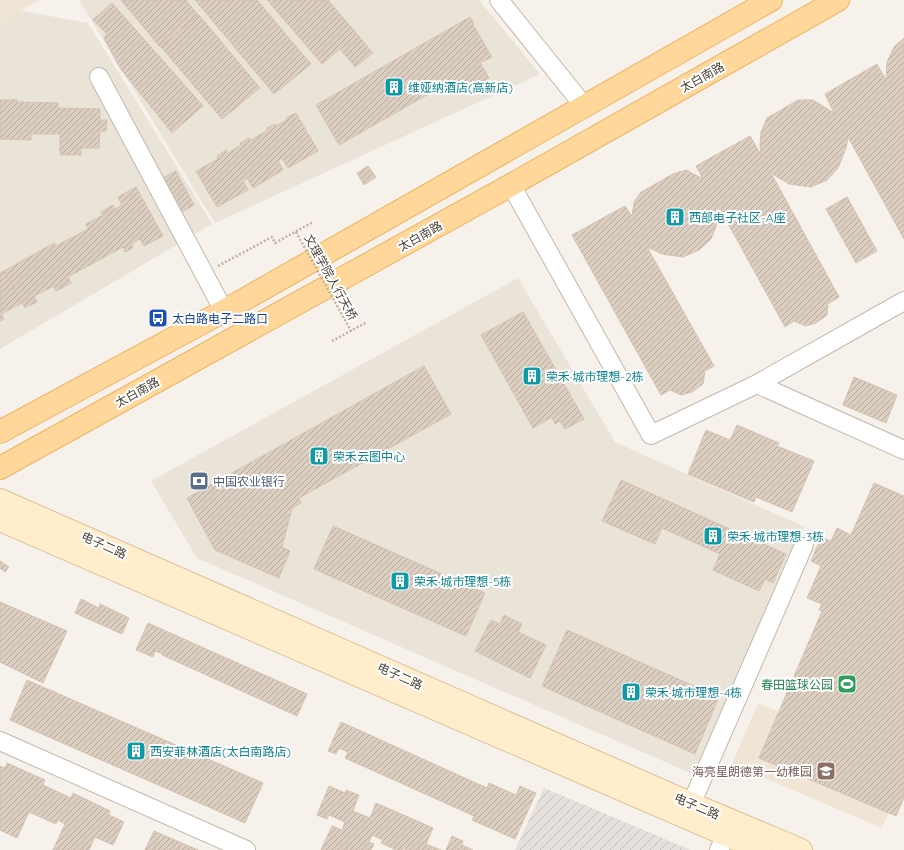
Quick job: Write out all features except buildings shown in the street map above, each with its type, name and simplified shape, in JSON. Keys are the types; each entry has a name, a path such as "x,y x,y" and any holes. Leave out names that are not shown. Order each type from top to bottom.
{"main road":[{"path":"0,432 224,311 771,0"},
{"name":"太白南路","path":"0,468 511,185 838,0"},
{"name":"电子二路","path":"0,500 688,811 722,843 761,850"},
{"name":"电子二路","path":"0,520 688,811 801,850"}],"street":[{"path":"499,0 584,106"},
{"path":"99,77 224,311"},
{"path":"511,185 651,435 757,384 904,302"},
{"path":"757,384 904,450"},
{"path":"688,811 804,545"},
{"path":"0,741 246,850"}],"path":[{"path":"204,274 272,237 276,243 313,222"},
{"name":"文理学院人行天桥","path":"296,232 351,331"},
{"path":"332,341 367,322"}],"shaded area":[{"path":"0,0 39,0 0,23"},
{"path":"79,0 479,0 540,74 215,223"},
{"path":"17,10 88,23 212,224 0,349 0,20"},
{"path":"518,278 615,442 805,527 695,775 197,558 151,481"},
{"name":"海亮星朗德第一幼稚园","path":"758,703 904,765 904,777 882,828 732,764"},
{"path":"544,788 691,850 515,850"}],"place":[{"name":"维娅纳酒店(高新店)","path":"394,87"},
{"name":"西部电子社区-A座","path":"675,217"},
{"name":"太白路电子二路口","path":"158,318"},
{"name":"荣禾·城市理想-2栋","path":"532,376"},
{"name":"荣禾云图中心","path":"319,456"},
{"name":"中国农业银行","path":"199,481"},
{"name":"荣禾·城市理想-3栋","path":"713,536"},
{"name":"荣禾·城市理想-5栋","path":"400,581"},
{"name":"春田篮球公园","path":"847,684"},
{"name":"荣禾·城市理想-4栋","path":"631,692"},
{"name":"西安菲林酒店(太白南路店)","path":"136,751"},
{"name":"海亮星朗德第一幼稚园","path":"826,771"}]}
